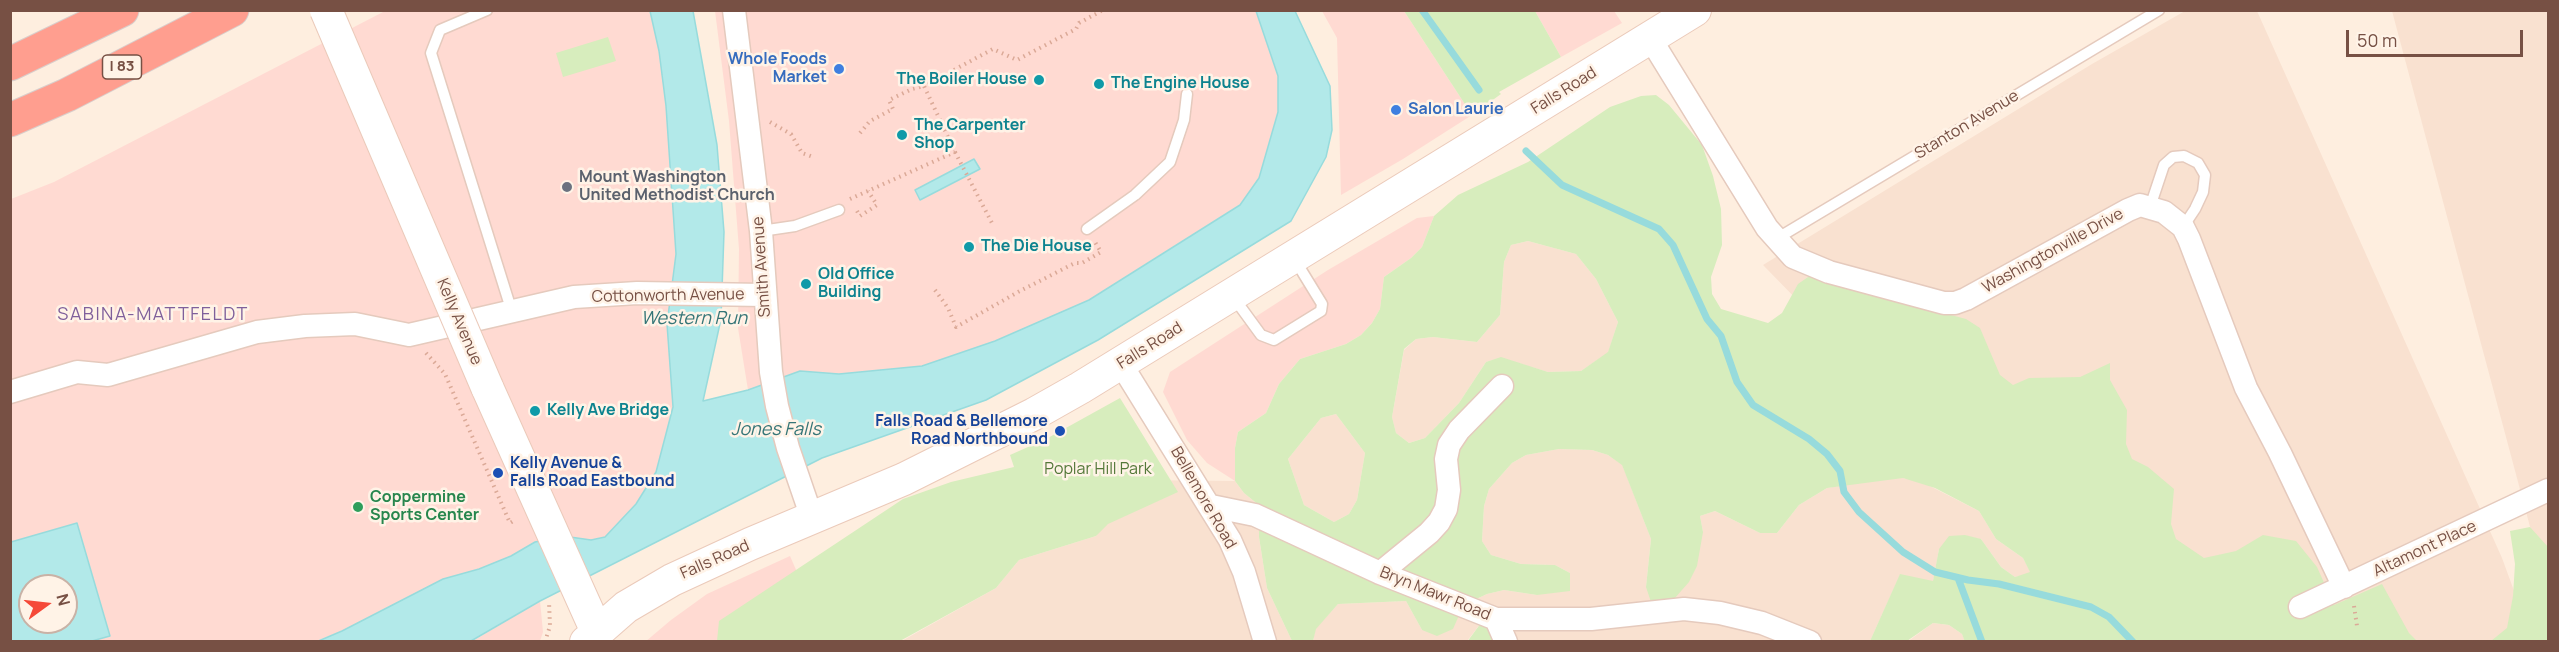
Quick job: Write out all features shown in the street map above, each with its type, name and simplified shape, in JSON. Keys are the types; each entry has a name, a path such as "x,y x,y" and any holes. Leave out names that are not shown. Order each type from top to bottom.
{"highway":[{"path":"10,64 122,10"},
{"name":"I 83","path":"10,120 144,56 232,10"},
{"path":"10,137 70,103 144,56"}],"main road":[{"name":"Kelly Avenue","path":"326,10 562,595 591,637"},
{"name":"Falls Road","path":"591,637 626,608 672,579 904,479 1034,414 1121,364 1695,10"}],"street":[{"name":"Smith Avenue","path":"740,14 761,231 767,339 777,406 801,489 812,518"},
{"name":"Washingtonville Drive","path":"1650,38 1776,239 1793,257 1807,264 1944,303 1955,303 2128,210 2140,206 2151,207"},
{"path":"2151,207 2164,212 2183,227 2246,388 2348,595"},
{"name":"Cottonworth Avenue","path":"10,392 76,372 108,375 257,332 304,326 355,324 409,335 574,297 637,293 764,295"},
{"name":"Bellemore Road","path":"1121,364 1230,540 1244,572 1265,642"},
{"path":"1380,573 1439,522 1448,499 1446,459 1449,445 1459,430 1502,386"},
{"name":"Altamont Place","path":"2301,607 2348,595 2548,490"},
{"name":"Bryn Mawr Road","path":"1211,506 1255,515 1380,573 1496,619 1591,619 1684,609 1720,613 1762,623 1810,642"},
{"path":"1496,619 1506,642"}],"lane":[{"path":"488,10 440,30 431,53 512,312"},
{"name":"Stanton Avenue","path":"1776,239 2158,10"},
{"path":"1087,229 1135,195 1170,162 1184,120 1187,94"},
{"path":"2151,207 2164,165 2173,157 2184,156 2198,163 2205,175 2203,192 2183,227"},
{"path":"761,231 795,226 839,210"},
{"path":"1232,296 1261,335 1274,340 1321,310 1322,304 1293,257"}],"path":[{"path":"860,133 870,121 893,110 889,100 924,86 993,49 1017,60 1076,29 1079,23 1103,10"},
{"path":"924,86 993,225"},
{"path":"770,121 791,134 802,153 813,157"},
{"path":"868,191 877,205 860,216 851,199 868,191 955,152"},
{"path":"935,290 948,308 956,327 1020,291 1101,252 1087,229"},
{"path":"409,335 445,374 510,523 515,520"},
{"path":"545,642 562,595"},
{"path":"2348,595 2357,626"}],"shaded area":[{"path":"385,11 650,11 659,51 666,106 676,254 667,324 673,407 656,472 636,504 605,537 591,540 563,536 535,542 511,556 479,569 443,579 342,631 316,641 11,642 11,199 54,182"},
{"path":"715,11 1256,11 1278,76 1278,112 1259,178 1241,204 1089,300 995,341 922,366 839,374 800,371 748,390 738,328 739,249 729,121"},
{"path":"1322,11 1404,11 1472,115 1341,195 1337,38"},
{"path":"1535,11 1614,11 1622,23 1561,57"},
{"path":"2185,11 2257,11 2502,558 2532,640 2130,641 1763,265 2092,64"},
{"path":"2392,11 2548,11 2548,594"},
{"path":"1434,216 1422,247 1411,258 1384,277 1380,309 1372,323 1361,335 1346,344 1300,359 1279,384 1266,413 1238,432 1235,448 1235,481 1207,463 1187,440 1163,392 1170,372 1328,270 1417,218"},
{"path":"1528,241 1576,254 1596,279 1618,322 1608,353 1581,371 1548,372 1501,358 1486,362 1459,403 1425,438 1409,443 1396,433 1392,417 1404,350 1416,339 1433,337 1477,342 1500,315 1504,262 1511,245"},
{"path":"1336,414 1365,453 1357,500 1349,514 1334,522 1304,505 1288,459 1321,418"},
{"path":"1559,449 1592,450 1608,455 1622,464 1651,539 1646,587 1703,532 1700,516 1715,511 1760,533 1777,533 1799,505 1827,488 1885,478 1920,481 1979,511 1996,539 2023,558 2031,573 2015,577 2001,567 1981,539 1939,549 1933,582 1900,575 1870,641 1506,642 1481,623 1467,641 1313,642 1315,629 1338,604 1406,601 1422,630 1460,613 1472,601 1487,594 1504,590 1537,595 1570,573 1555,565 1521,564 1491,555 1482,541 1484,506 1489,489 1512,463 1526,455"},
{"path":"1132,480 1235,481 1244,493 1271,515 1259,522 1259,537 1267,588 1292,641 900,642 996,588 1019,560 1096,536"},
{"path":"790,556 827,641 645,642 707,594"},
{"path":"540,601 543,632 540,641 471,642"},
{"path":"1933,623 1949,625 1962,634 1965,641 1907,642"}],"green space":[{"path":"1404,11 1535,11 1561,57 1499,92 1501,94 1472,115"},
{"path":"608,37 616,61 563,77 556,53"},
{"path":"1656,95 1669,105 1702,145 1721,209 1722,245 1711,277 1712,294 1721,309 1768,323 1782,313 1798,284 1811,275 1860,285 1890,301 1937,305 1951,315 1966,319 1980,328 2000,375 2013,385 2029,378 2080,377 2110,363 2110,380 2127,410 2126,444 2132,459 2148,467 2174,489 2171,524 2176,539 2204,558 2236,551 2263,535 2296,541 2317,567 2334,605 2382,584 2409,633 2417,641 1965,642 1962,634 1949,625 1933,623 1907,641 1870,641 1900,574 1933,581 1939,549 1949,536 1965,535 1981,539 2001,567 2015,577 2030,572 2023,558 1996,539 1979,511 1935,488 1903,478 1827,488 1799,505 1777,533 1760,533 1715,511 1700,516 1703,532 1697,566 1689,582 1667,607 1651,602 1646,587 1651,539 1622,465 1608,455 1592,450 1559,449 1526,455 1512,463 1489,489 1484,506 1482,541 1491,555 1521,564 1555,565 1570,573 1570,591 1537,595 1504,590 1487,594 1472,601 1460,613 1453,629 1437,636 1422,630 1406,601 1338,604 1316,629 1313,641 1292,641 1267,588 1259,537 1259,522 1271,515 1244,493 1235,481 1235,448 1238,432 1266,413 1279,384 1300,359 1346,344 1361,335 1372,323 1380,309 1384,277 1411,258 1422,247 1434,216 1458,195 1528,162 1610,107 1641,96","holes":["1528,241 1576,254 1596,279 1618,322 1608,352 1581,371 1548,372 1501,357 1486,362 1459,403 1425,438 1409,443 1396,433 1392,417 1404,349 1416,339 1433,337 1477,342 1500,315 1504,262 1511,245","1336,414 1365,453 1357,500 1349,514 1334,522 1304,505 1288,459 1321,418"]},
{"name":"Poplar Hill Park","path":"1120,398 1178,492 1108,524 1096,536 1019,560 996,588 900,641 717,641 719,621 903,499 951,482 1014,467 1010,455 1046,439"},
{"path":"2530,527 2548,547 2548,641 2491,641 2507,628 2513,596 2515,564 2510,531"},
{"path":"1481,623 1506,642 1467,642"}],"water":[{"path":"650,11 693,11 717,145 724,232 721,319 703,401 748,390 800,371 839,374 922,366 995,341 1089,300 1240,205 1259,178 1278,112 1278,76 1256,11 1295,11 1330,86 1332,130 1326,157 1291,221 1098,340 986,400 822,458 540,601 471,641 316,642 443,579 479,569 511,556 535,542 563,536 591,540 605,537 636,504 656,472 673,407 667,324 676,254 666,106 659,51"},
{"path":"974,159 980,169 920,200 915,190"},
{"path":"77,523 110,636 92,641 11,641 11,542"}],"waterway":[{"path":"1422,10 1479,90"},
{"path":"1526,151 1562,185 1659,229 1673,245 1707,319 1721,336 1737,382 1753,405 1809,439 1827,454 1840,471 1844,492 1859,512 1903,552 1935,572 1999,584 2091,607 2109,617 2133,642"},
{"path":"1958,578 1982,642"}],"place":[{"name":"Whole Foods Market","path":"839,69"},
{"name":"The Boiler House","path":"1039,80"},
{"name":"The Engine House","path":"1099,84"},
{"name":"Salon Laurie","path":"1396,110"},
{"name":"The Carpenter Shop","path":"902,135"},
{"name":"Mount Washington United Methodist Church","path":"567,187"},
{"name":"The Die House","path":"969,247"},
{"name":"Old Office Building","path":"806,284"},
{"name":"Kelly Ave Bridge","path":"535,411"},
{"name":"Falls Road & Bellemore Road Northbound","path":"1060,431"},
{"name":"Kelly Avenue & Falls Road Eastbound","path":"498,473"},
{"name":"Coppermine Sports Center","path":"358,507"}],"district":[{"name":"SABINA-MATTFELDT","path":"153,315"}],"water label":[{"name":"Western Run","path":"694,319"},
{"name":"Jones Falls","path":"776,430"}]}
